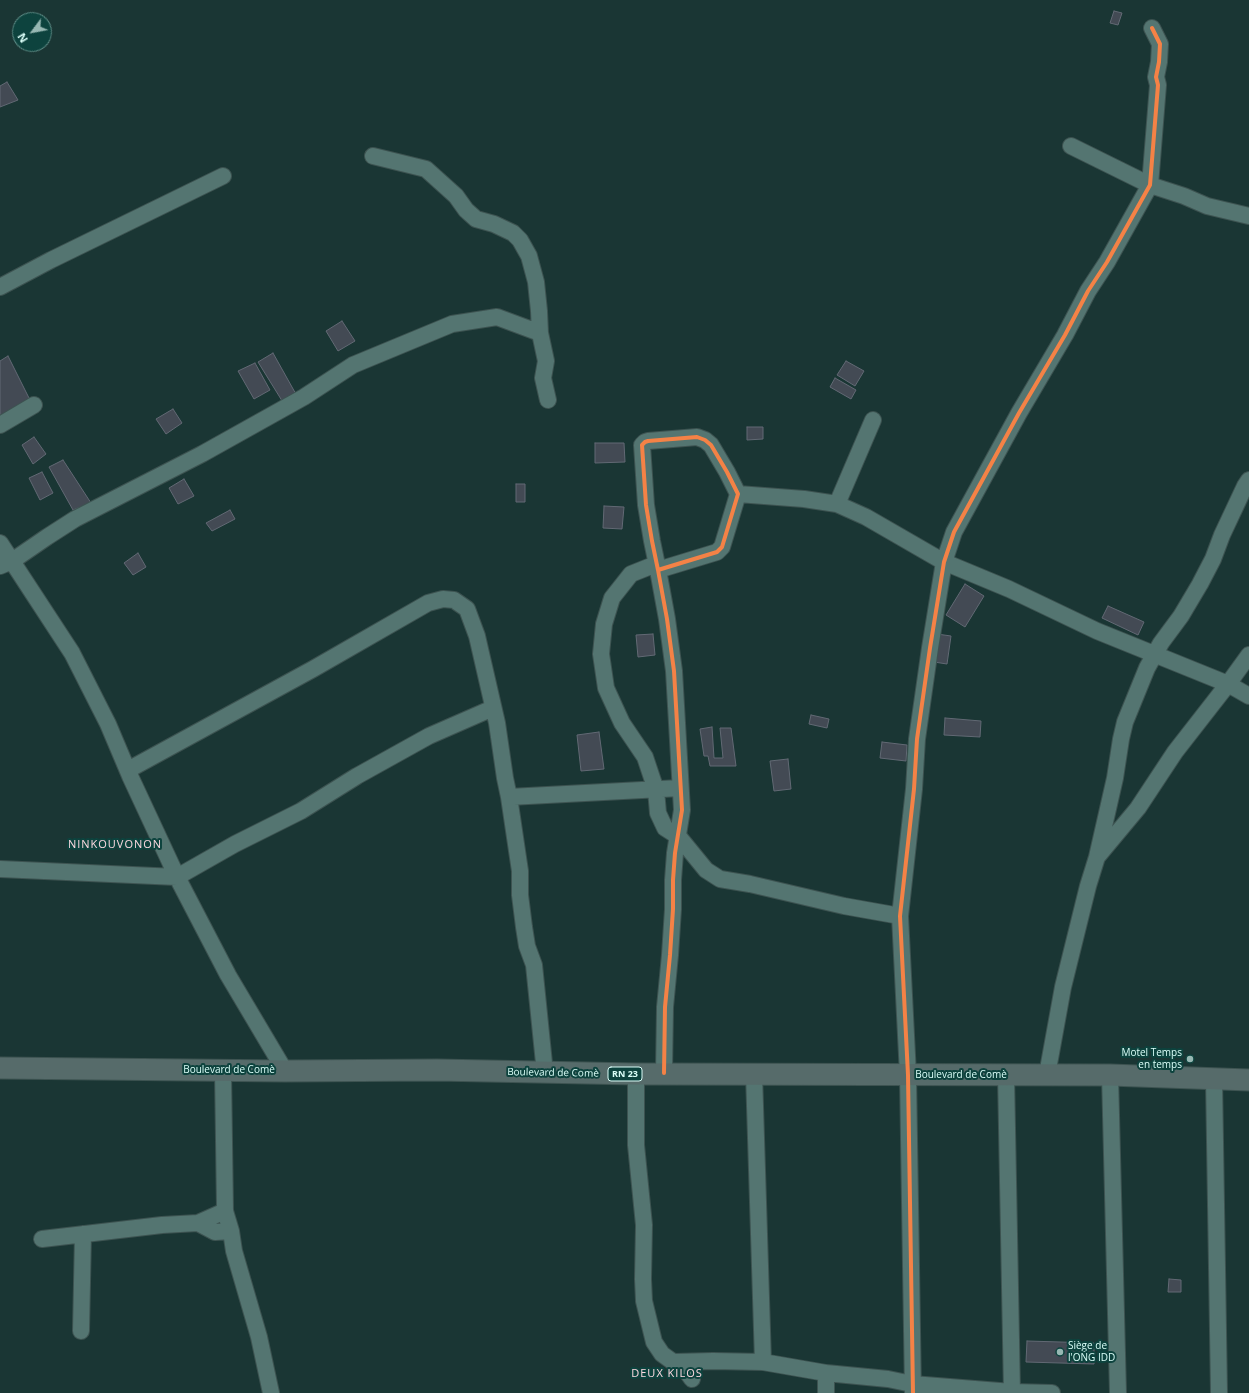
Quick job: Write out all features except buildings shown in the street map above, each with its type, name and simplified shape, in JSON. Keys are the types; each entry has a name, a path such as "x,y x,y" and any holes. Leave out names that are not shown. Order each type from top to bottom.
{"main road":[{"name":"Boulevard de Comè","path":"0,1068 285,1071 437,1070 636,1074 1110,1075 1249,1080"}],"street":[{"path":"913,1388 908,1075 900,916 914,789 917,739 944,562 954,532 1019,413 1150,185 1158,85 1156,77 1160,62 1160,44 1152,28"},
{"path":"1071,146 1150,185 1184,196 1207,206 1249,216"},
{"path":"373,156 426,169 456,196 466,210 476,219 494,224 513,233 520,240 529,256 536,282 540,333 546,361 543,378 548,400"},
{"path":"0,287 50,260 222,176"},
{"path":"6,564 76,519 202,454 304,397 353,365 452,324 497,317 540,333"},
{"path":"0,425 34,405"},
{"path":"836,504 874,420"},
{"path":"664,1074 665,1006 673,909 673,880 675,854 678,837 682,810 674,671 667,619 657,567 646,505 642,445 645,442 697,437 705,440 711,445 738,494 722,547 717,552 657,567 631,574 612,598 604,624 601,654 606,688 622,723 645,757 656,790 658,813 666,828 678,837 706,870 720,879 750,884 844,906 900,916"},
{"path":"1047,1075 1063,987 1088,886 1097,857 1125,722 1145,672 1161,643 1200,584 1249,480"},
{"path":"738,494 804,498 836,504 866,517 944,562 1009,589 1097,631 1228,684 1249,696"},
{"path":"0,543 6,564 72,653 108,724 177,877 228,975 285,1071"},
{"path":"128,770 312,669 428,603 443,598 454,600 467,609 477,636 497,723 504,778 509,797 520,871 520,895 524,927 527,946 534,965 545,1072"},
{"path":"1097,857 1138,808 1175,752 1249,655"},
{"path":"0,869 177,877 235,844 301,811 357,776 429,736 493,708"},
{"path":"509,797 680,788"},
{"path":"223,1070 225,1211 231,1231 234,1252 259,1336 271,1393"},
{"path":"636,1074 636,1145 644,1225 644,1301 654,1342 662,1354 687,1372 691,1386"},
{"path":"754,1074 763,1362"},
{"path":"1006,1075 1012,1392"},
{"path":"1110,1075 1118,1393"},
{"path":"1214,1079 1220,1393"},
{"path":"42,1239 198,1223 225,1211"},
{"path":"198,1223 215,1232 231,1231"},
{"path":"81,1331 83,1234"},
{"path":"691,1386 713,1361"},
{"path":"674,1362 763,1362 826,1373 888,1379 913,1388 1052,1393"},
{"path":"826,1373 826,1393"}],"cycle path":[{"path":"913,1393 908,1075 900,916 914,789 917,739 944,562 954,532 1019,413 1150,185 1158,85 1156,77 1160,44 1152,28"},
{"path":"658,570 717,552 722,547 738,494 711,445 705,440 697,437 648,441 642,445 646,505 667,619 674,671 682,810 675,853 673,880 673,909 665,1007 664,1073"}],"place":[{"name":"Motel Temps en temps","path":"1190,1059"},
{"name":"Siège de l'ONG IDD","path":"1060,1352"}],"district":[{"name":"NINKOUVONON","path":"115,845"},
{"name":"DEUX KILOS","path":"667,1374"}]}
